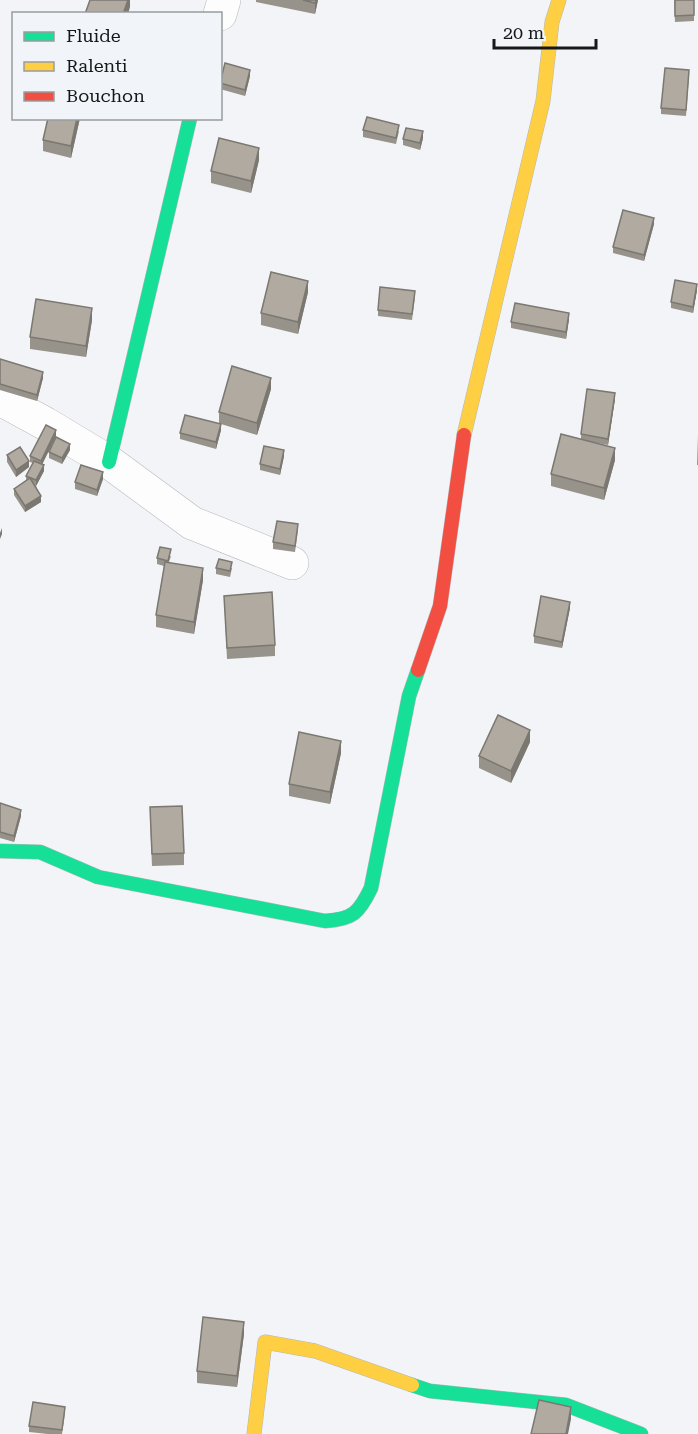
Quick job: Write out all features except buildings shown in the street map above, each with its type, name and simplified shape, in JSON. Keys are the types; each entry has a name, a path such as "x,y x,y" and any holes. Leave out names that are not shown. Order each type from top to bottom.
{"street":[{"path":"0,850 15,853 40,852 98,877 325,921 345,920 362,909 371,888 409,696 440,606 462,443 543,102 552,22 559,0"},
{"path":"109,462 190,120"},
{"path":"0,399 109,462 192,524 292,563"},
{"path":"254,1434 265,1342 315,1351 430,1391 566,1405 641,1434"}],"traffic: fast":[{"path":"109,462 190,120"},
{"path":"0,851 40,852 98,877 325,921 349,916 359,909 371,888 409,696 418,670"},
{"path":"412,1385 430,1391 566,1405 641,1434"}],"traffic: slow":[{"path":"464,435 543,101 552,22 559,0"},
{"path":"254,1434 265,1342 315,1351 412,1385"}],"traffic: jam":[{"path":"418,670 440,606 464,435"}]}
